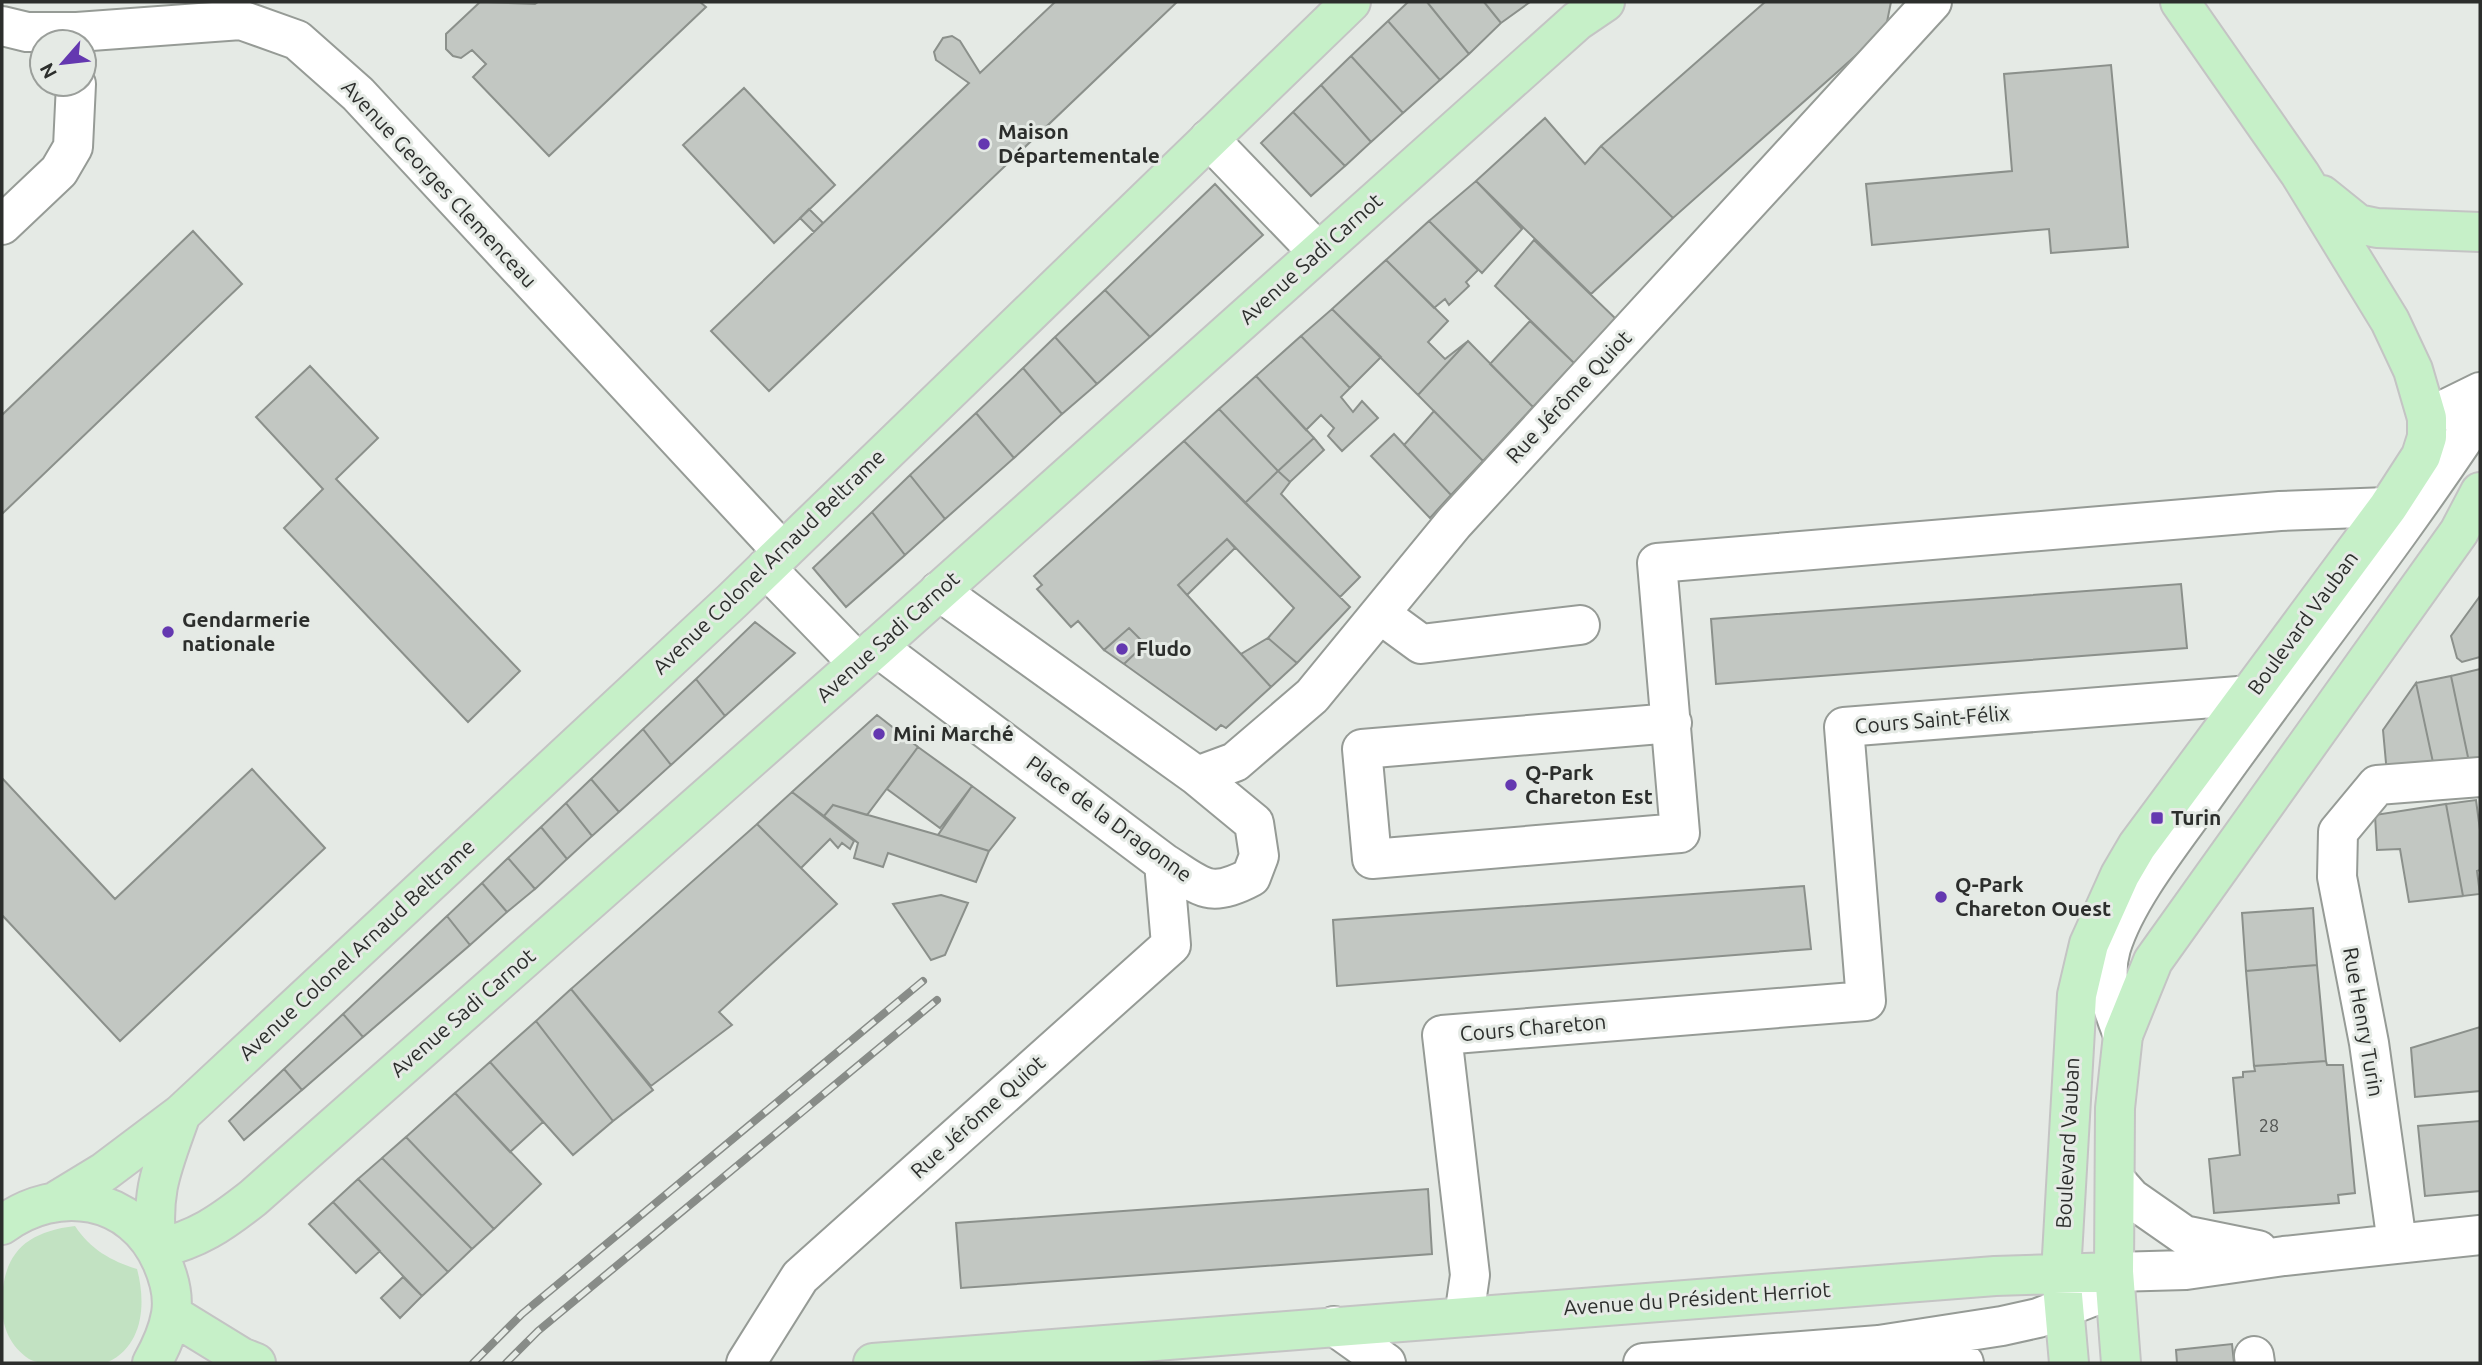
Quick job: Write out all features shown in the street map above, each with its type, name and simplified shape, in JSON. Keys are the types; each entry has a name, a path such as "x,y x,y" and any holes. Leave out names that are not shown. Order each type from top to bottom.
{"main road":[{"name":"Avenue Colonel Arnaud Beltrame","path":"58,1200 104,1172 181,1114 774,560 1351,2"},
{"name":"Avenue Sadi Carnot","path":"157,1249 191,1241 223,1223 253,1198 868,655 1577,21 1605,2"},
{"path":"2184,4 2301,174 2345,216 2358,224 2378,228 2480,232"},
{"name":"Boulevard Vauban","path":"2069,1363 2062,1291 2076,1004 2089,944 2120,875 2137,846 2388,507 2421,456 2427,437 2427,418 2413,370 2390,321 2301,174"},
{"path":"2121,1363 2114,1272 2115,1108 2123,1035 2153,961 2459,532 2480,492"},
{"name":"Avenue Colonel Arnaud Beltrame","path":"157,1249 153,1212 157,1181 181,1114"},
{"path":"7,1214 58,1200 87,1201 115,1210 138,1227 157,1249 167,1274 171,1314 165,1340 152,1363"},
{"path":"2062,1291 2114,1272"},
{"name":"Avenue du Président Herriot","path":"873,1363 1004,1358 1334,1326 1376,1351 1464,1317 2062,1291"},
{"path":"171,1314 240,1357 256,1363"}],"street":[{"name":"Rue Jérôme Quiot","path":"1197,776 1236,762 1312,696 1454,523 1932,2"},
{"name":"Avenue Georges Clemenceau","path":"2,26 27,32 78,25 241,20 297,40 358,94 774,560 868,655"},
{"path":"2,225 59,171 72,147 75,98"},
{"path":"1209,139 1318,252"},
{"path":"2427,418 2480,392"},
{"path":"2123,1035 2110,1004 2107,975 2110,951 2121,920 2222,772 2437,480 2480,414"},
{"path":"1672,723 1362,749 1372,859 1680,833 1672,723 1657,563 2280,511 2388,507"},
{"path":"939,591 1197,776"},
{"path":"1380,614 1421,644 1580,625"},
{"name":"Place de la Dragonne","path":"868,655 1206,890 1231,888 1251,877 1259,856 1254,823 1197,776"},
{"name":"Cours Saint-Félix","path":"1866,1001 1844,727 2251,695"},
{"name":"Rue Henry Turin","path":"2397,1243 2369,1043 2337,877 2338,832 2367,796 2480,776"},
{"name":"Rue Jérôme Quiot","path":"746,1363 800,1277 1171,945 1164,863"},
{"name":"Cours Chareton","path":"1464,1317 1470,1275 1442,1035 1866,1001"},
{"path":"2116,1181 2131,1198 2184,1235 2284,1256"},
{"path":"2114,1272 2186,1270 2284,1256 2480,1235"},
{"path":"1643,1363 1879,1345 2002,1326 2062,1291"},
{"path":"1879,1345 1964,1363"}],"green space":[{"path":"75,1226 87,1241 102,1253 137,1269 141,1295 139,1322 129,1345 108,1362 95,1364 33,1361 22,1354 12,1342 6,1328 2,1305 6,1272 12,1259 30,1240 58,1229"}],"building":[{"path":"480,2 700,2 706,7 549,156 473,77 486,64 472,50 461,58 453,56 446,49 446,34"},
{"path":"1055,2 1177,2 769,391 711,331 969,83 936,60 934,52 943,38 952,36 960,41 980,73"},
{"path":"1408,2 1427,2 1469,54 1440,80 1388,21"},
{"path":"1427,2 1484,2 1501,23 1469,54"},
{"path":"1484,2 1530,2 1501,23"},
{"path":"1765,2 1891,2 1887,22 1880,34 1673,218 1601,146"},
{"path":"1388,21 1440,80 1403,113 1351,56"},
{"path":"1351,56 1403,113 1371,142 1321,85"},
{"path":"2111,65 2128,247 2051,253 2049,229 1872,245 1866,184 2012,171 2004,74"},
{"path":"1321,85 1371,142 1345,166 1293,112"},
{"path":"744,88 835,185 774,243 683,145"},
{"path":"1293,112 1345,166 1311,196 1261,143"},
{"path":"1545,118 1585,164 1601,146 1673,218 1591,294 1476,181"},
{"path":"1476,181 1522,229 1482,273 1429,221"},
{"path":"1215,184 1263,235 1150,337 1105,290"},
{"path":"809,209 823,223 814,232 800,218"},
{"path":"1429,221 1478,270 1466,282 1469,286 1449,305 1445,299 1434,308 1386,260"},
{"path":"193,231 242,284 2,514 2,415"},
{"path":"1534,240 1616,319 1574,363 1495,286"},
{"path":"1386,260 1448,321 1428,342 1445,359 1468,341 1418,395 1332,309"},
{"path":"1105,290 1150,337 1097,384 1055,337"},
{"path":"1332,309 1381,357 1350,388 1301,336"},
{"path":"1530,321 1574,363 1533,407 1490,364"},
{"path":"1301,336 1350,388 1341,397 1353,412 1362,401 1378,418 1342,451 1328,436 1334,428 1321,415 1306,430 1256,376"},
{"path":"1055,337 1097,384 1062,414 1023,368"},
{"path":"1468,341 1533,407 1483,461 1418,395"},
{"path":"310,366 378,438 336,479 520,671 468,722 284,528 323,489 256,417"},
{"path":"1023,368 1062,414 1014,458 976,413"},
{"path":"1256,376 1314,438 1278,471 1219,409"},
{"path":"1219,409 1278,471 1245,503 1184,441"},
{"path":"1434,411 1483,461 1451,495 1404,445"},
{"path":"976,413 1014,458 945,519 910,475"},
{"path":"1394,434 1451,495 1430,518 1371,456"},
{"path":"1314,438 1324,450 1290,482 1278,471"},
{"path":"1184,441 1350,607 1297,663 1268,638 1294,608 1227,539 1178,585 1271,687 1226,728 1221,725 1216,730 1124,664 1145,644 1129,628 1104,650 1078,621 1071,627 1037,589 1042,585 1034,576"},
{"path":"1278,471 1290,482 1281,494 1360,577 1340,597 1245,503"},
{"path":"910,475 945,519 905,555 872,512"},
{"path":"872,512 905,555 846,607 813,568"},
{"path":"1227,539 1235,548 1187,595 1178,585"},
{"path":"2181,584 2187,648 1716,684 1711,619"},
{"path":"2480,596 2480,657 2462,662 2457,658 2451,636"},
{"path":"755,622 795,653 725,716 696,679"},
{"path":"1129,628 1145,644 1124,664 1104,650"},
{"path":"1268,638 1297,663 1271,687 1241,654"},
{"path":"2480,669 2480,774 2469,762 2451,676"},
{"path":"2451,676 2469,762 2434,767 2416,683"},
{"path":"696,679 725,716 671,765 643,729"},
{"path":"2416,683 2434,767 2387,774 2383,730"},
{"path":"877,715 918,747 867,815 833,805 824,816 792,792"},
{"path":"643,729 671,765 619,812 591,779"},
{"path":"918,747 972,786 940,828 887,789"},
{"path":"252,769 325,848 120,1041 2,915 2,778 115,899"},
{"path":"591,779 619,812 592,836 566,803"},
{"path":"972,786 1015,818 989,851 938,835"},
{"path":"792,792 854,841 850,849 842,843 838,848 830,839 801,868 757,824"},
{"path":"2476,800 2480,830 2480,870 2477,871 2480,894 2463,896 2446,804"},
{"path":"566,803 592,836 567,859 541,827"},
{"path":"2446,804 2463,896 2409,902 2400,849 2377,850 2375,815"},
{"path":"833,805 989,851 976,882 888,853 883,867 854,858 858,843 824,816"},
{"path":"757,824 837,904 719,1012 732,1025 651,1086 571,989"},
{"path":"541,827 567,859 535,889 508,858"},
{"path":"508,858 535,889 507,912 482,883"},
{"path":"482,883 507,912 470,945 447,916"},
{"path":"1804,886 1811,949 1337,986 1333,920"},
{"path":"941,895 968,903 945,955 931,960 893,904"},
{"path":"2313,908 2317,965 2246,971 2242,913"},
{"path":"447,916 470,945 363,1037 343,1014"},
{"path":"2317,965 2326,1061 2254,1066 2246,971"},
{"path":"571,989 653,1090 613,1121 536,1021"},
{"path":"343,1014 363,1037 302,1090 284,1069"},
{"path":"536,1021 613,1121 573,1155 490,1062"},
{"path":"2480,1027 2480,1091 2415,1097 2411,1048"},
{"path":"2326,1061 2327,1065 2343,1065 2355,1193 2338,1195 2339,1203 2214,1213 2209,1159 2240,1155 2233,1078 2243,1077 2243,1072 2255,1071 2254,1066"},
{"path":"490,1062 543,1122 510,1152 455,1093"},
{"path":"284,1069 302,1090 244,1140 229,1121"},
{"path":"455,1093 541,1184 494,1229 406,1137"},
{"path":"2480,1121 2480,1191 2425,1196 2418,1126"},
{"path":"406,1137 494,1229 472,1249 382,1158"},
{"path":"382,1158 472,1249 448,1272 358,1179"},
{"path":"358,1179 448,1272 422,1296 333,1202"},
{"path":"1428,1189 1432,1254 961,1288 956,1223"},
{"path":"333,1202 380,1251 356,1273 309,1224"},
{"path":"403,1277 422,1296 400,1318 381,1298"},
{"path":"2232,1344 2234,1363 2177,1363 2176,1350"}],"railway":[{"path":"473,1363 522,1314 923,981"},
{"path":"506,1363 538,1331 937,1000"}],"place":[{"name":"Maison Départementale","path":"984,144"},
{"name":"Gendarmerie nationale","path":"168,632"},
{"name":"Fludo","path":"1122,649"},
{"name":"Mini Marché","path":"879,734"},
{"name":"Q-Park Chareton Est","path":"1511,785"},
{"name":"Turin","path":"2157,818"},
{"name":"Q-Park Chareton Ouest","path":"1941,897"}]}
